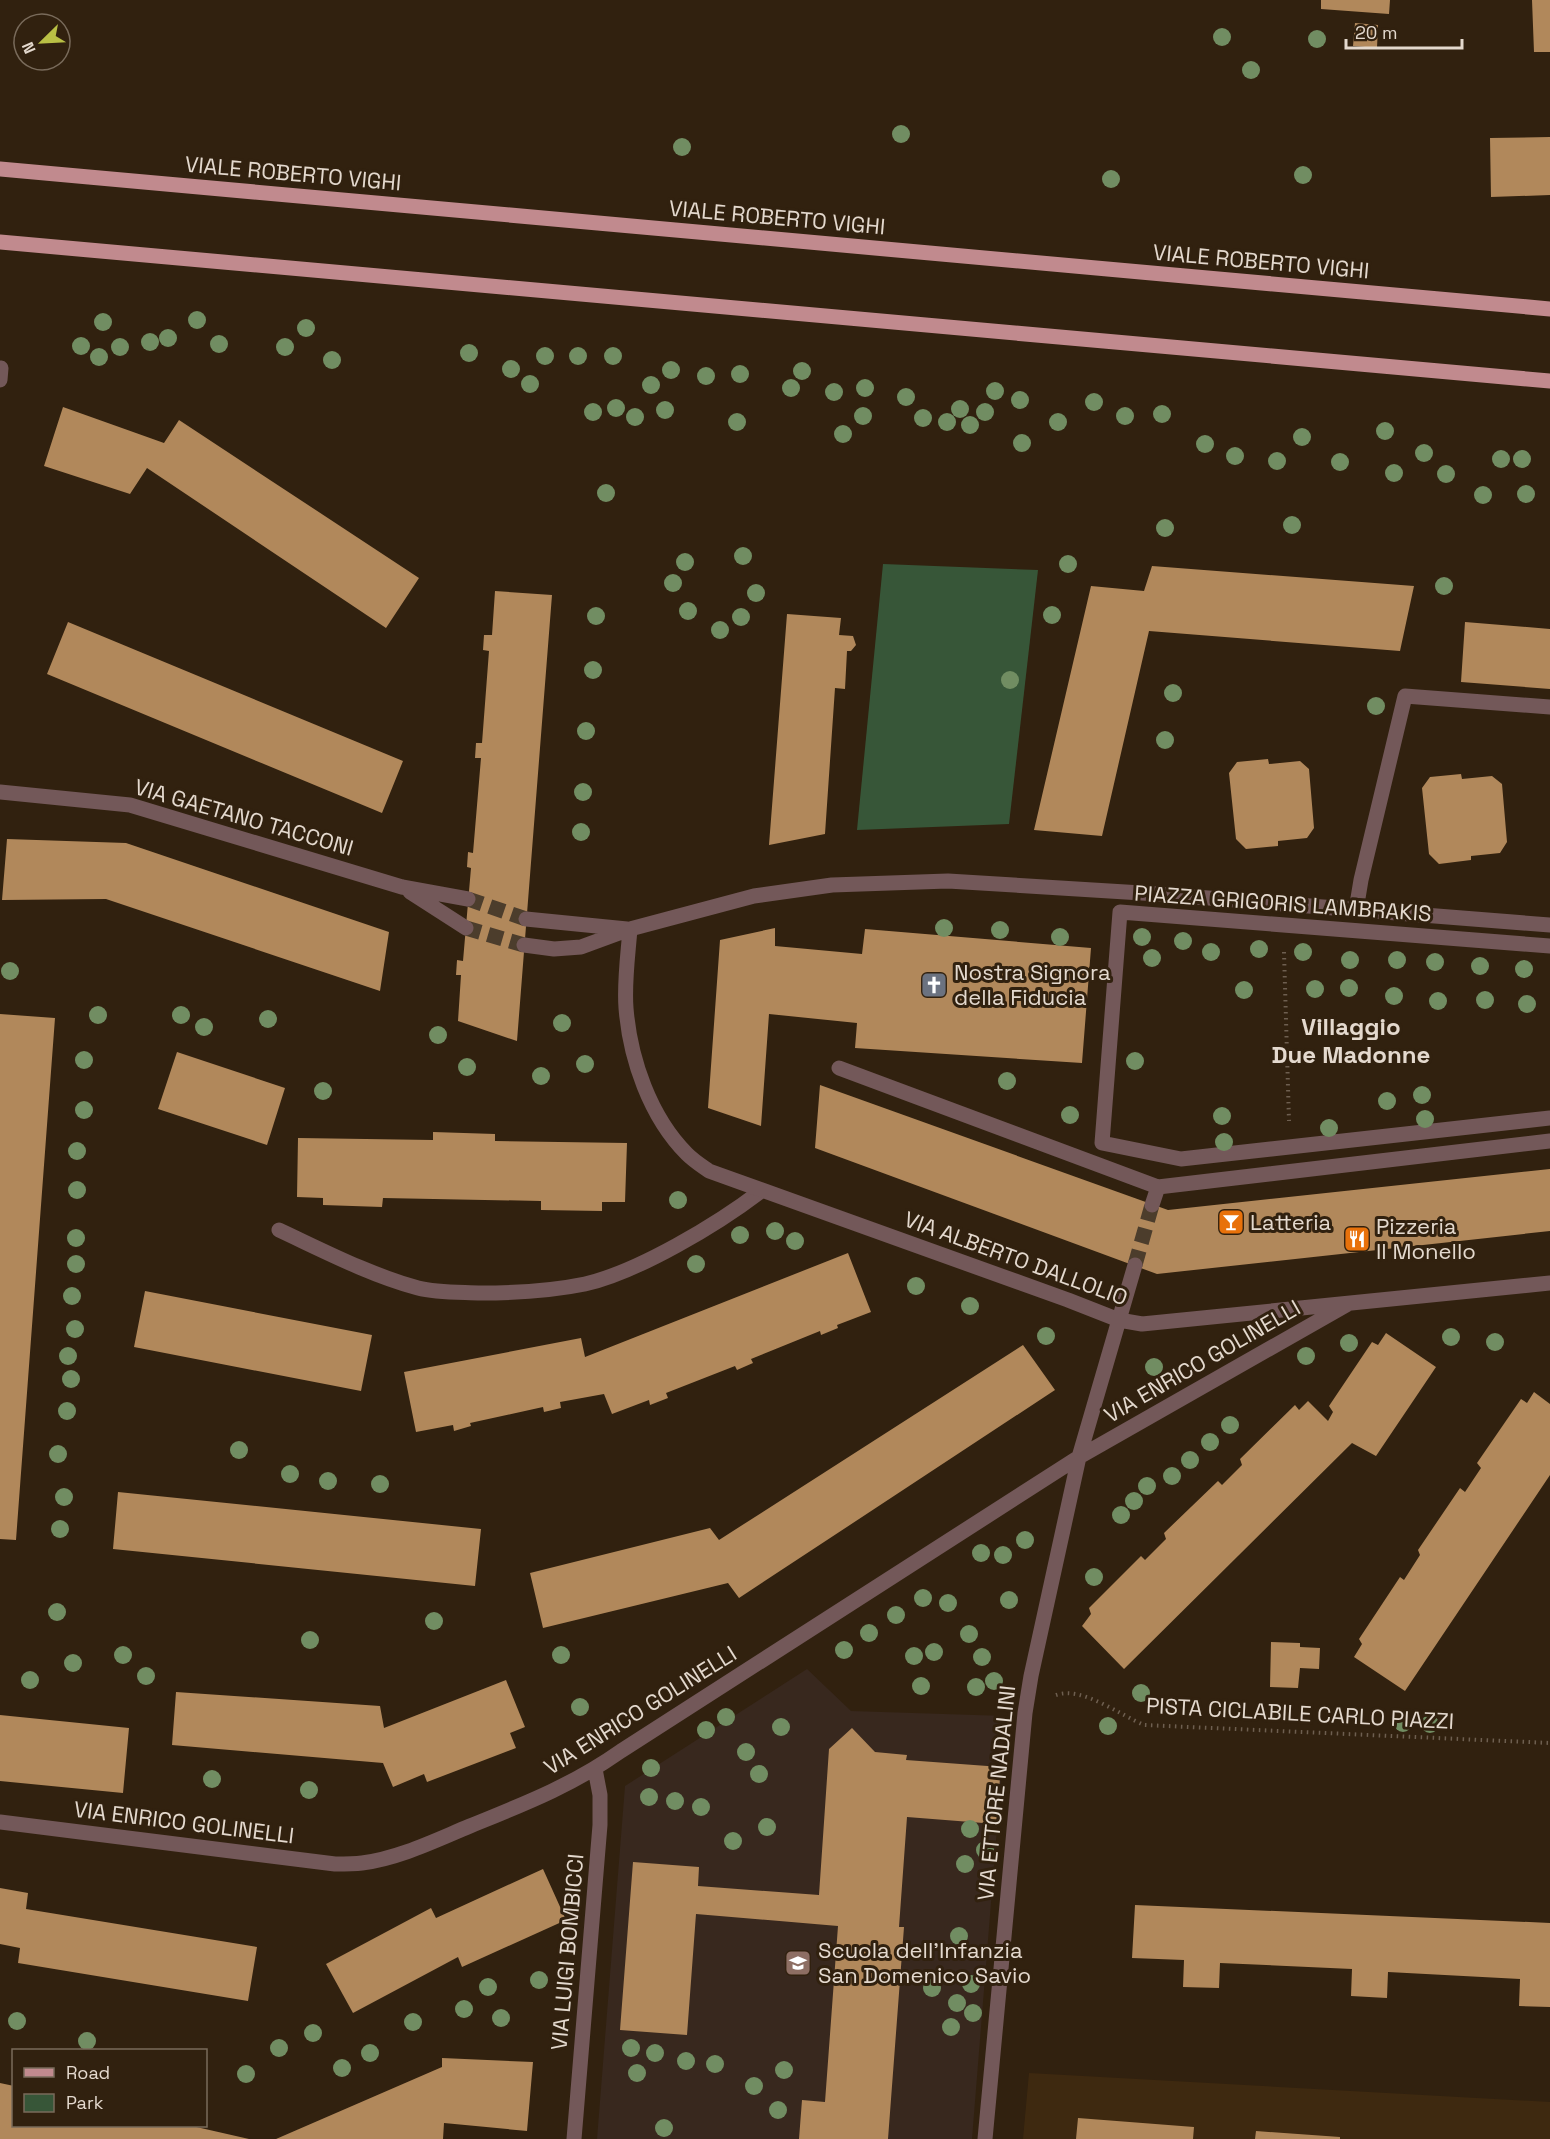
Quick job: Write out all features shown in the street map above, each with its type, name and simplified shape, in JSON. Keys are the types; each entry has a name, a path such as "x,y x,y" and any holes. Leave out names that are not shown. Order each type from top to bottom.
{"main road":[{"name":"VIALE ROBERTO VIGHI","path":"0,169 1550,309"},
{"path":"0,242 1550,381"}],"street":[{"path":"1356,910 1361,880 1405,696 1550,707"},
{"name":"VIA GAETANO TACCONI","path":"0,792 130,805 402,887 468,899"},
{"path":"524,945 554,949 581,947 630,929 754,896 832,885 936,882 1158,894 1550,925"},
{"name":"VIA GAETANO TACCONI","path":"402,887 466,928"},
{"name":"PIAZZA GRIGORIS LAMBRAKIS","path":"1550,946 1120,912 1102,1143 1181,1159 1550,1118"},
{"path":"526,919 630,929"},
{"name":"VIA ALBERTO DALLOLIO","path":"630,929 626,1005 630,1043 660,1120 688,1155 709,1171 1068,1299 1119,1320 1142,1324 1550,1283"},
{"path":"839,1068 1158,1186 1550,1141"},
{"path":"1152,1205 1158,1186"},
{"path":"279,1230 384,1277 420,1288 524,1293 586,1283 627,1269 738,1209 761,1191"},
{"path":"1119,1320 1135,1265"},
{"name":"VIA ENRICO GOLINELLI","path":"0,1822 335,1864 362,1863 394,1856 548,1795 595,1769 1079,1457 1348,1304"},
{"name":"VIA ENRICO GOLINELLI","path":"1079,1457 1119,1320"},
{"name":"VIA ETTORE NADALINI","path":"985,2139 1025,1713 1079,1457"},
{"name":"VIA LUIGI BOMBICCI","path":"574,2139 600,1825 600,1795 595,1769"}],"path":[{"path":"1283,925 1290,1146"},
{"name":"PISTA CICLABILE CARLO PIAZZI","path":"1025,1713 1044,1699 1065,1692 1095,1700 1144,1725 1550,1743"}],"shaded area":[{"name":"Scuola dell'Infanzia San Domenico Savio","path":"807,1669 851,1711 1006,1716 972,2139 597,2139 625,1786"},
{"path":"1029,2073 1550,2102 1550,2139 1023,2139"}],"green space":[{"path":"883,564 1038,570 1009,824 857,830"}],"building":[{"path":"1321,0 1390,0 1389,14 1321,9"},
{"path":"1532,0 1550,0 1550,52 1534,52"},
{"path":"1355,23 1378,25 1377,48 1353,46"},
{"path":"1550,137 1550,195 1491,197 1490,138"},
{"path":"63,407 164,443 179,420 419,578 386,628 147,468 130,494 44,466"},
{"path":"1152,566 1414,586 1400,651 1149,631 1102,836 1034,830 1091,586 1144,591"},
{"path":"495,591 552,595 517,1041 458,1021 461,975 456,975 457,960 463,961 471,868 467,867 468,852 473,853 481,758 475,758 476,743 482,743 489,651 483,650 484,635 492,635"},
{"path":"787,614 841,618 839,635 853,636 856,645 851,651 847,651 845,689 835,688 825,834 769,845"},
{"path":"68,622 403,761 382,813 47,674"},
{"path":"1465,622 1550,629 1550,689 1461,682"},
{"path":"1268,759 1269,764 1300,761 1309,769 1314,828 1307,838 1278,841 1278,846 1246,849 1236,839 1229,773 1237,762"},
{"path":"1461,774 1462,779 1492,776 1502,784 1507,842 1500,853 1471,856 1471,860 1439,864 1429,854 1422,788 1430,777"},
{"path":"7,839 126,843 389,932 380,991 106,899 2,900"},
{"name":"Nostra Signora della Fiducia","path":"775,928 775,946 862,954 865,929 1091,948 1082,1063 855,1048 857,1023 769,1014 761,1126 708,1108 720,940"},
{"path":"0,1014 55,1018 16,1540 0,1539"},
{"path":"177,1052 285,1088 267,1145 158,1109"},
{"path":"820,1085 1168,1210 1550,1169 1550,1231 1157,1274 815,1148"},
{"path":"433,1132 495,1134 495,1141 627,1143 625,1202 602,1202 602,1211 541,1210 541,1201 383,1198 382,1207 323,1205 323,1198 297,1197 298,1138 433,1140"},
{"path":"848,1253 871,1312 837,1325 838,1328 821,1335 820,1331 751,1359 753,1363 737,1370 735,1366 666,1393 668,1398 650,1405 649,1400 612,1414 604,1394 560,1402 561,1408 544,1412 543,1407 470,1423 471,1426 454,1431 453,1425 416,1432 404,1372 581,1338 585,1357"},
{"path":"145,1291 372,1335 361,1391 134,1347"},
{"path":"1386,1333 1436,1367 1376,1456 1352,1443 1124,1669 1082,1626 1091,1614 1089,1608 1141,1556 1145,1560 1166,1539 1164,1533 1218,1481 1222,1485 1242,1465 1240,1459 1295,1405 1299,1410 1308,1401 1328,1421 1333,1412 1329,1406 1372,1342 1378,1345"},
{"path":"1023,1345 1055,1390 739,1598 728,1583 543,1628 530,1573 710,1528 719,1540"},
{"path":"1534,1392 1550,1404 1550,1475 1405,1691 1354,1657 1362,1644 1359,1639 1400,1577 1404,1580 1420,1555 1418,1550 1460,1488 1465,1492 1481,1468 1477,1463 1521,1399 1527,1403"},
{"path":"118,1492 481,1529 475,1586 113,1549"},
{"path":"1271,1642 1300,1643 1300,1647 1320,1648 1319,1669 1300,1668 1298,1688 1270,1687"},
{"path":"506,1680 525,1727 510,1733 516,1748 427,1782 424,1774 393,1787 383,1763 172,1745 176,1692 380,1706 384,1728"},
{"path":"0,1715 129,1728 123,1793 0,1781"},
{"path":"852,1728 875,1752 907,1755 906,1760 1001,1767 996,1824 907,1817 899,1927 904,1927 888,2139 799,2139 802,2100 825,2102 838,1926 696,1914 687,2035 620,2030 633,1862 699,1867 698,1886 819,1895 829,1749"},
{"path":"543,1869 566,1920 462,1967 458,1957 353,2013 326,1964 431,1908 436,1918"},
{"path":"0,1888 28,1893 26,1909 257,1947 248,2001 18,1963 20,1948 0,1944"},
{"path":"1135,1905 1550,1923 1550,2007 1519,2006 1520,1979 1388,1972 1387,1998 1351,1996 1352,1969 1220,1963 1219,1988 1183,1987 1184,1960 1132,1958"},
{"path":"442,2058 533,2062 527,2131 444,2123 443,2139 276,2139 442,2067"},
{"path":"0,2083 12,2086 12,2127 196,2127 249,2139 0,2139"},
{"path":"1078,2118 1194,2127 1193,2139 1076,2139"},
{"path":"1256,2131 1340,2137 1340,2139 1255,2139"}],"tunnel":[{"path":"468,899 526,919"},
{"path":"466,928 524,945"},
{"path":"1135,1265 1152,1205"}],"place":[{"name":"Nostra Signora della Fiducia","path":"934,985"},
{"name":"Latteria","path":"1231,1222"},
{"name":"Pizzeria Il Monello","path":"1357,1239"},
{"name":"Scuola dell'Infanzia San Domenico Savio","path":"798,1963"}],"district":[{"name":"Villaggio Due Madonne","path":"1351,1040"}]}
